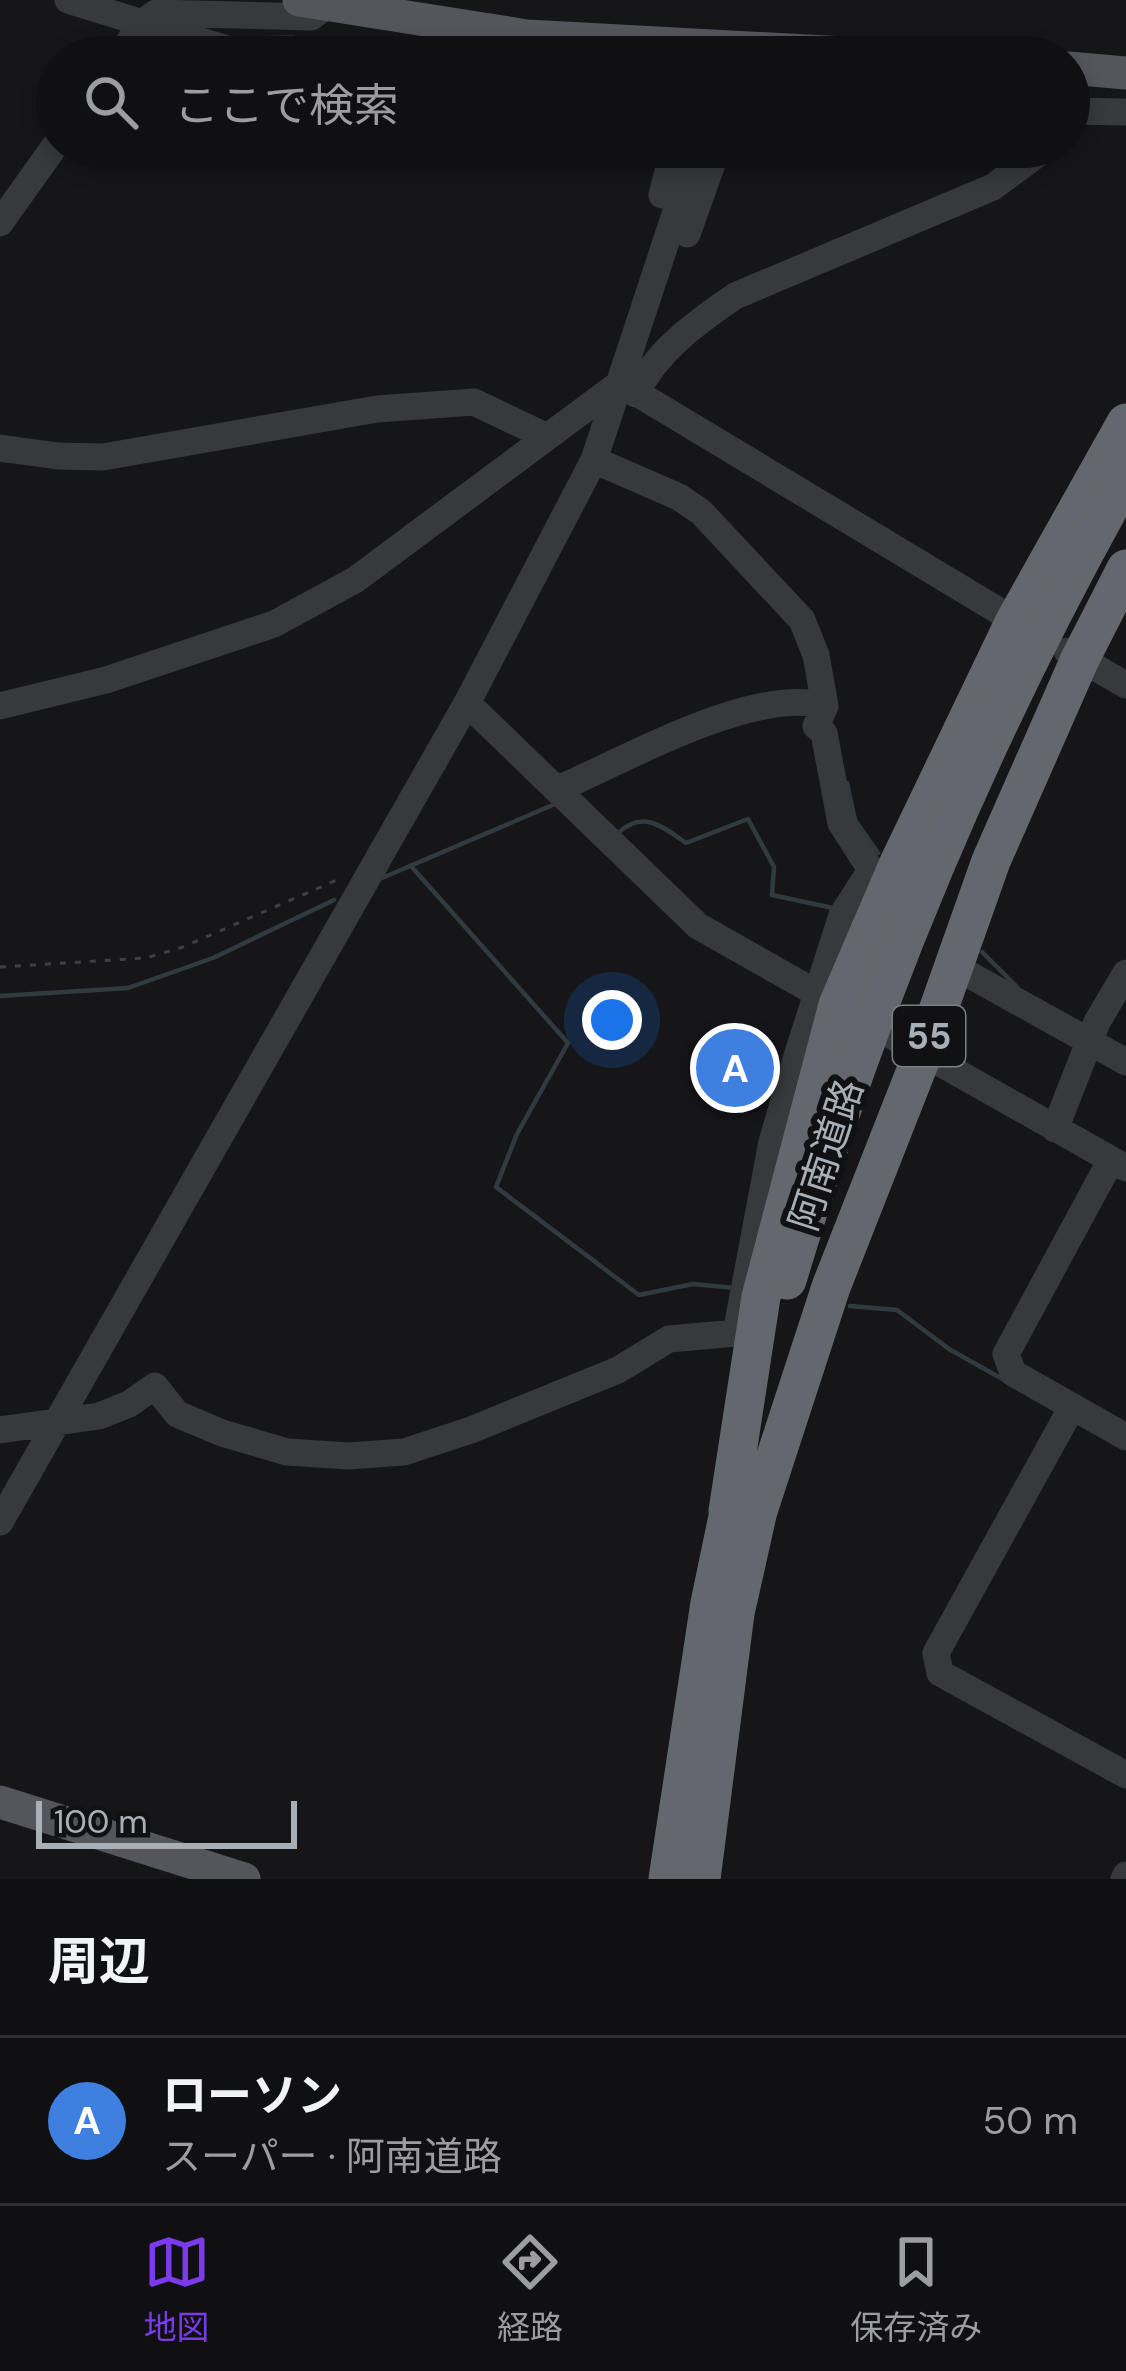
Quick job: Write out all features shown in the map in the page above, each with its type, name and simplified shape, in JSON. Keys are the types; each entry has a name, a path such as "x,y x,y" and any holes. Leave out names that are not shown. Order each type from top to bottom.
{"highway":[{"name":"55","path":"743,1512 761,1297 826,999 899,863 1015,621 1126,423"},
{"name":"阿南道路","path":"668,1879 710,1603 743,1512 830,1136 931,870 1044,624 1126,477"},
{"name":"阿南道路","path":"798,1283 950,879 1062,636 1126,522"},
{"name":"55","path":"743,1512 923,1053 991,861 1080,659 1126,569"},
{"name":"阿南道路","path":"701,1879 743,1512"}],"main road":[{"path":"312,3 520,36"},
{"path":"1090,70 1126,73"},
{"path":"0,1802 244,1879"}],"street":[{"path":"68,0 182,36"},
{"path":"133,36 156,13 311,17 312,3"},
{"path":"1090,113 1126,112"},
{"path":"0,223 39,168"},
{"path":"646,299 636,288 668,168"},
{"path":"0,1522 466,703 594,460 628,388 646,299 689,168"},
{"path":"646,299 661,296 710,168"},
{"path":"0,706 106,680 274,624 355,580 545,436 628,388 700,320 735,296 994,187 1019,168"},
{"path":"628,388 1126,685"},
{"path":"0,448 104,457 377,409 474,402 545,436"},
{"path":"594,460 679,496 716,528 802,620 816,655 841,824 871,870 845,909 826,999"},
{"path":"564,795 746,707 809,700 822,713"},
{"path":"466,703 698,926 923,1053 1059,1122 1119,1164 1006,1354 1013,1372 1069,1412 1126,1437"},
{"path":"970,975 1092,1033 1126,1062"},
{"path":"1059,1122 1092,1033 1123,984"},
{"path":"0,1430 100,1416 155,1386 177,1414 287,1452 349,1456 404,1452 618,1370 669,1339 736,1333 772,1142 810,1058"},
{"path":"1069,1412 936,1654 940,1673 1126,1775"}],"path":[{"path":"0,967 146,958 183,947 350,874 370,873"}],"waterway":[{"path":"847,783 855,820 878,853"},
{"path":"382,878 555,804"},
{"path":"618,833 644,821 686,843 748,819 774,867 772,895 833,908"},
{"path":"411,866 568,1043 517,1134 496,1187 639,1295 693,1284 735,1288"},
{"path":"0,996 128,988 213,958 334,900"},
{"path":"982,952 1017,987"},
{"path":"850,1306 897,1310 949,1349 1006,1381"}],"place":[{"name":"ローソン","path":"735,1068"}]}
